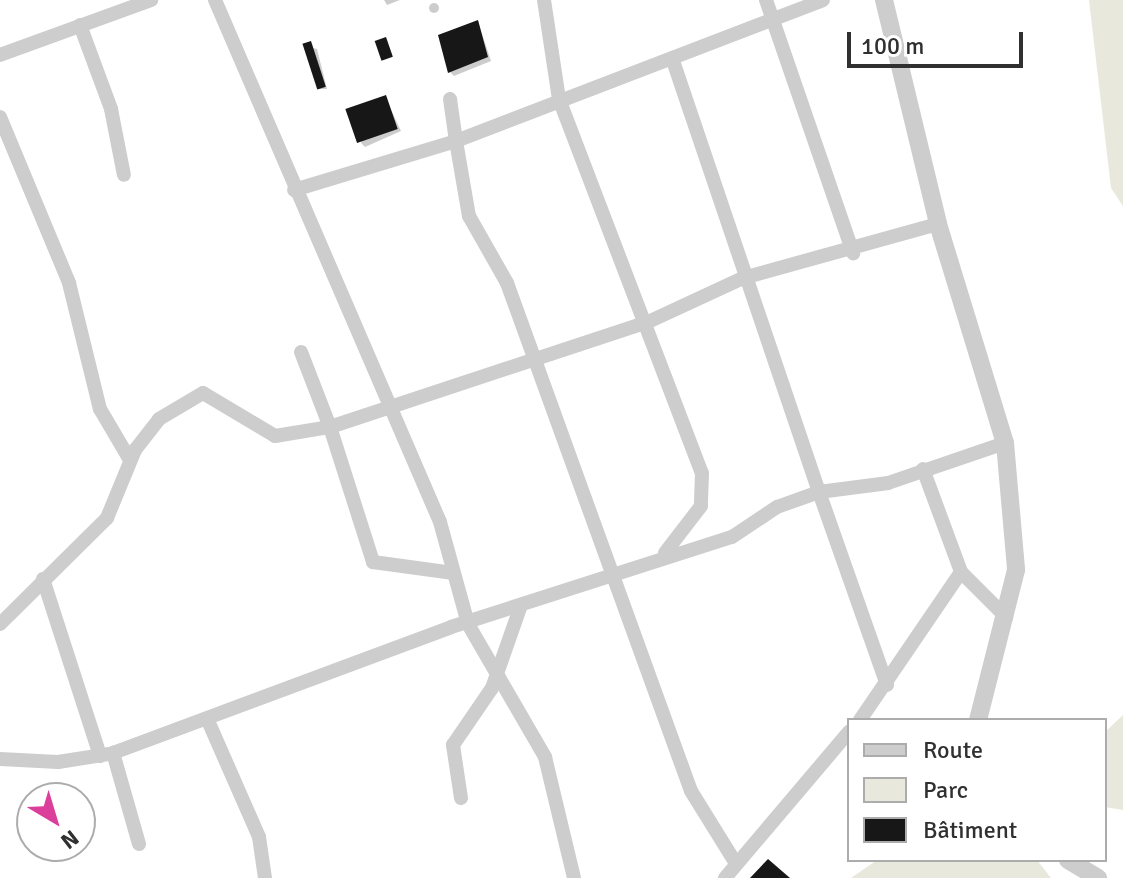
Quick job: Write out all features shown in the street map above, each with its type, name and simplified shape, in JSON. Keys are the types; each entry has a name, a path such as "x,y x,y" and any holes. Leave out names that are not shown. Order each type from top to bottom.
{"street":[{"path":"0,55 151,0"},
{"path":"215,0 294,190 440,522 468,624 499,669 545,757 574,878"},
{"path":"544,0 559,99 648,322 705,492 665,553"},
{"path":"766,0 853,253"},
{"path":"294,190 456,141 823,0"},
{"path":"884,0 938,224 1005,443 1017,557 1006,617 979,718"},
{"path":"80,25 111,109 124,175"},
{"path":"672,58 743,278 887,685"},
{"path":"450,99 469,216 507,283 615,573 691,791 735,862"},
{"path":"0,117 65,272 100,409 130,460"},
{"path":"0,624 118,503 130,460 159,419 203,393 275,436 330,427 390,404 648,322 743,278 853,253 938,224"},
{"path":"301,352 330,427 373,562 453,573"},
{"path":"0,759 106,754 209,723 665,553 732,537 777,507 819,492 888,483 1005,443"},
{"path":"923,469 961,572 1006,617"},
{"path":"862,718 887,685 961,572"},
{"path":"43,579 139,844"},
{"path":"461,798 453,745 499,669 520,608"},
{"path":"209,723 259,837 265,878"},
{"path":"725,878 735,862 847,734"},
{"path":"1071,862 1098,878"}],"green space":[{"path":"1089,0 1123,0 1123,206 1111,188"},
{"path":"1123,715 1123,810 1107,807 1107,730"},
{"path":"874,862 1039,862 1051,878 851,878"}],"building":[{"path":"478,20 488,57 448,73 438,35"},
{"path":"386,37 393,57 381,61 375,41"},
{"path":"311,41 326,87 317,89 302,44"},
{"path":"386,95 398,129 357,143 345,109"},
{"path":"768,859 790,878 750,878"}]}
